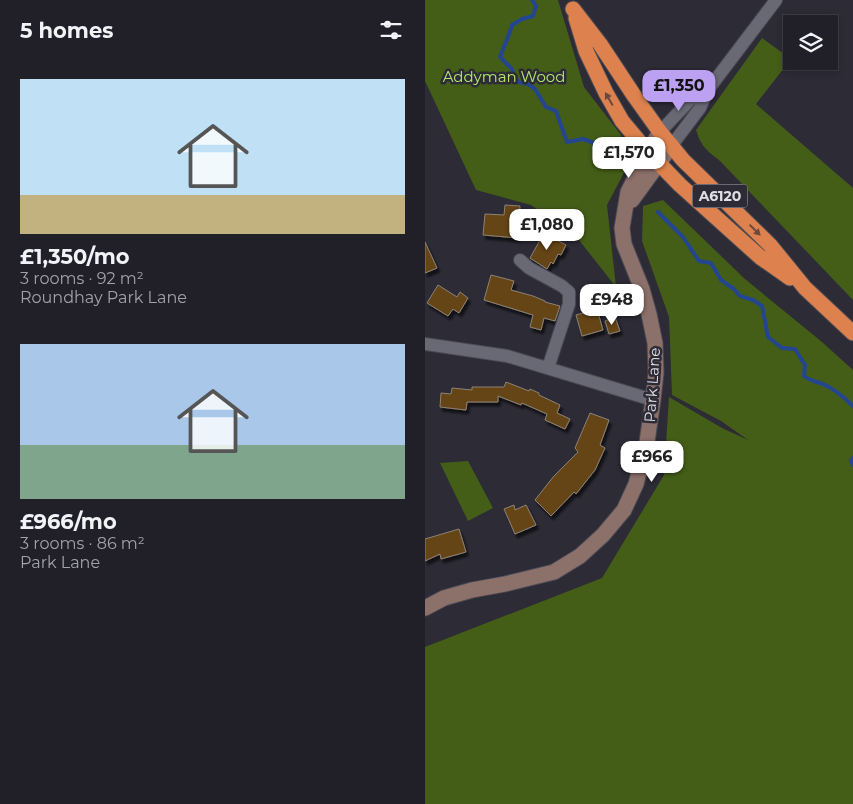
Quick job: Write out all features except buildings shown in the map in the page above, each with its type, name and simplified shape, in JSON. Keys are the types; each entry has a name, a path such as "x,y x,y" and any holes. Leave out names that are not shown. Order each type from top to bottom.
{"highway":[{"name":"A6120","path":"571,5 660,132 683,160 771,245 805,288 853,333"},
{"name":"A6120","path":"571,5 586,51 622,122 653,158 717,219 760,257 805,288"}],"street":[{"path":"653,158 672,145 700,108 707,91 775,0"},
{"path":"653,158 660,132 690,100 707,91"},
{"name":"Park Lane","path":"425,608 445,598 472,590 554,572 579,556 603,536 624,510 637,484 647,442 656,373 655,343 649,314 642,289 623,244 622,228 628,192 653,158"},
{"path":"520,260 529,268 562,286 569,292 569,304 548,368"},
{"path":"425,344 507,356 653,400"}],"green space":[{"name":"Addyman Wood","path":"425,0 558,0 584,87 621,135 627,167 607,205 616,287 575,235 531,205 476,190 425,81"},
{"path":"762,38 783,53 783,69 756,104 853,188 853,300 720,161 705,148 696,130"},
{"path":"663,200 745,279 853,370 853,804 425,804 425,647 602,578 664,475 669,397 722,428 748,440 721,421 672,395 669,317 642,241 643,206"},
{"path":"468,461 493,508 468,521 440,463"}],"waterway":[{"path":"532,0 536,6 533,16 522,19 512,25 500,57 511,68 518,82 528,84 535,89 546,107 556,111 567,142 583,139 597,144 611,158"},
{"path":"658,212 683,237 699,261 711,263 721,280 740,296 753,300 762,306 768,337 782,348 795,349 805,365 804,376 831,388 853,406"},
{"path":"853,458 851,461 853,465"}]}
